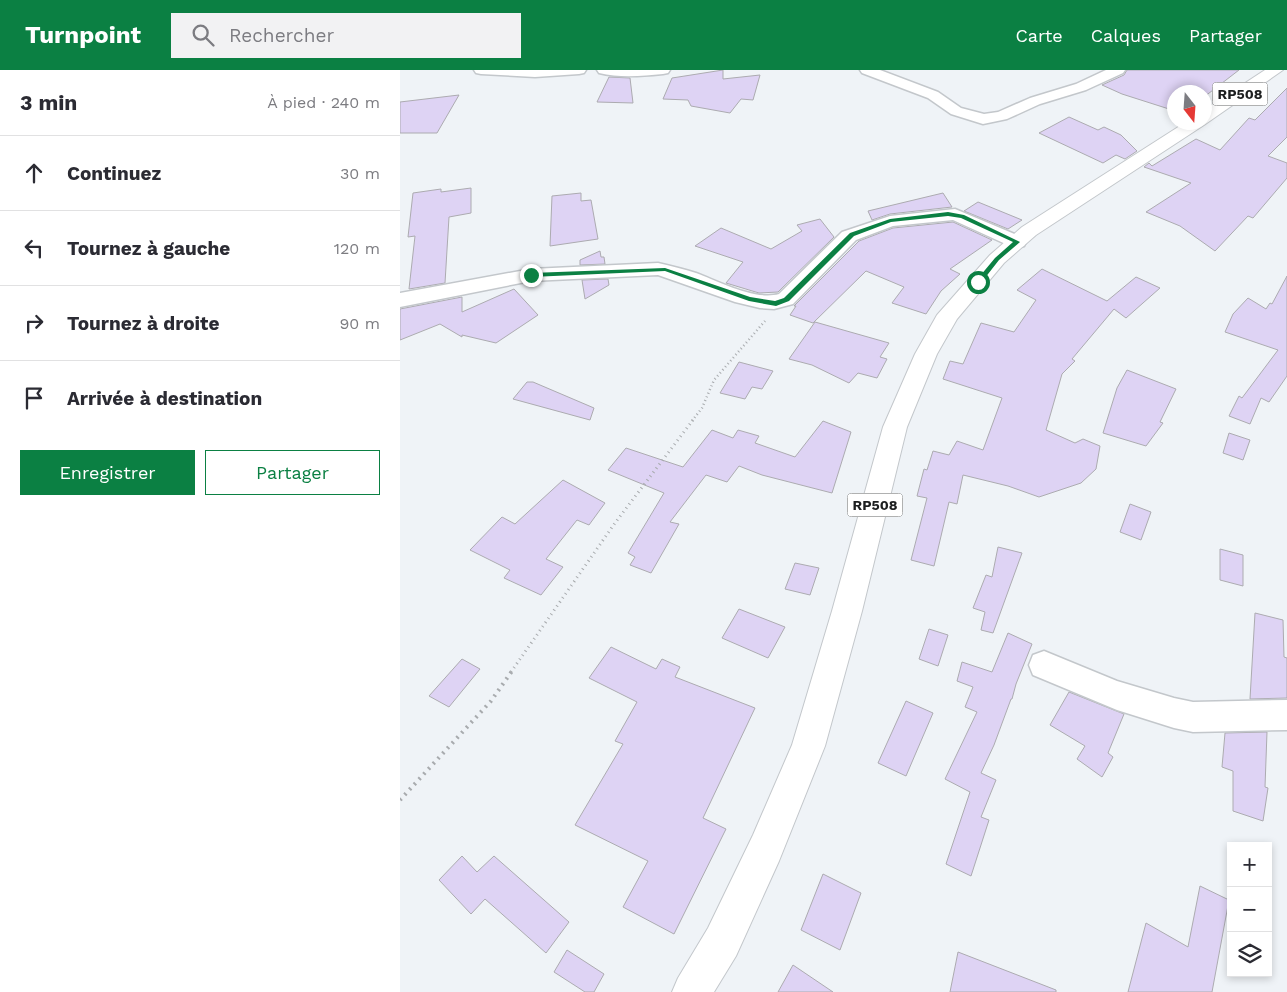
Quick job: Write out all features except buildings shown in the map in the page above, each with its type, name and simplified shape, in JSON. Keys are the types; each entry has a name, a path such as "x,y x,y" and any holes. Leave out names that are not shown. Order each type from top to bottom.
{"main road":[{"name":"RP508","path":"1212,113 1275,70"},
{"name":"RP508","path":"692,992 722,942 766,848 808,746 847,611 895,427 926,354 948,315 997,259 1029,230 1185,130"}],"street":[{"path":"482,70 535,73 579,70"},
{"path":"604,70 631,72 663,70"},
{"path":"867,70 933,95 956,111 983,119 1002,116 1035,101 1081,87 1118,70"},
{"path":"400,300 531,275 658,269 672,271 749,299 776,304 786,299 849,236 890,221 955,214 1017,242"},
{"path":"1044,665 1110,692 1179,715 1194,717 1287,715"}],"path":[{"path":"400,800 491,700 615,523 702,408 714,380 761,327 776,304"}],"route":[{"path":"531,275 658,269 672,271 749,299 776,304 786,299 852,234 900,219 955,214 1017,242 997,259 978,282"}]}
